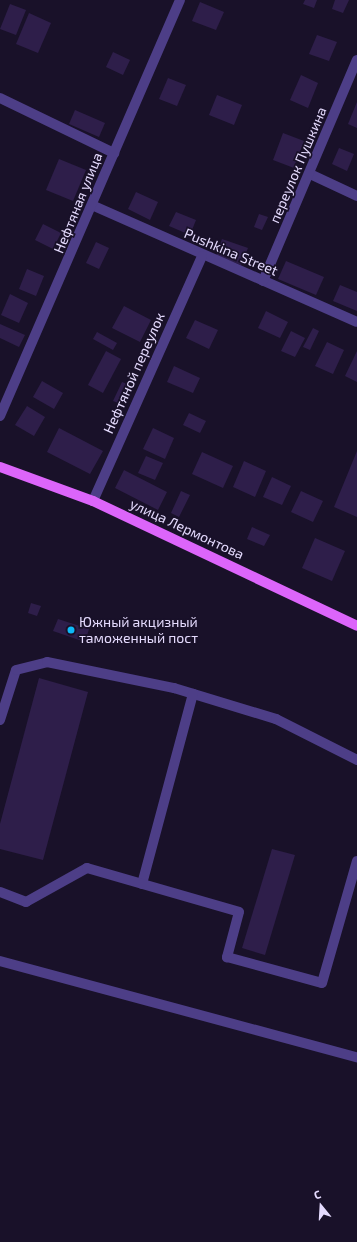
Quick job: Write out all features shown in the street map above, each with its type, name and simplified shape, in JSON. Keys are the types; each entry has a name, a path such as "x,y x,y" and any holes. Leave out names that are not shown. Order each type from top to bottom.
{"main road":[{"name":"улица Лермонтова","path":"0,468 93,501 357,626"}],"street":[{"name":"Нефтяная улица","path":"0,416 94,206 114,153 180,0"},
{"name":"переулок Пушкина","path":"263,281 310,174 357,60"},
{"path":"0,98 114,153"},
{"path":"310,174 357,196"},
{"name":"Pushkina Street","path":"94,206 202,256 357,322"},
{"name":"Нефтяной переулок","path":"93,501 202,256"},
{"path":"0,720 16,670 47,662 193,694 276,719 357,760"},
{"path":"142,884 193,694"},
{"path":"0,892 26,902 87,868 239,912 227,957 322,983 357,862"},
{"path":"0,961 357,1057"}],"building":[{"path":"305,0 317,0 314,8 303,4"},
{"path":"335,0 349,0 343,13 332,9"},
{"path":"200,2 224,12 216,30 192,21"},
{"path":"10,4 26,10 16,35 0,29"},
{"path":"29,13 51,23 38,53 16,44"},
{"path":"317,35 337,42 329,61 309,54"},
{"path":"113,52 130,60 123,75 106,67"},
{"path":"301,75 318,83 308,108 290,100"},
{"path":"168,78 186,85 177,106 159,99"},
{"path":"217,95 242,105 234,125 209,115"},
{"path":"357,102 357,128 348,124"},
{"path":"75,110 105,123 99,137 69,124"},
{"path":"283,133 304,141 294,168 273,160"},
{"path":"339,148 354,154 347,171 332,164"},
{"path":"59,159 86,170 73,201 46,190"},
{"path":"136,192 158,202 150,220 128,209"},
{"path":"176,212 196,220 190,235 169,226"},
{"path":"259,214 268,217 262,230 254,227"},
{"path":"43,224 61,233 53,249 35,240"},
{"path":"222,239 248,248 241,265 216,256"},
{"path":"96,242 109,248 99,269 86,263"},
{"path":"286,261 324,277 316,295 278,279"},
{"path":"27,269 44,276 36,296 19,289"},
{"path":"340,285 357,292 357,311 333,301"},
{"path":"10,294 28,303 19,323 1,315"},
{"path":"124,306 151,320 140,342 112,328"},
{"path":"266,311 288,322 280,338 258,328"},
{"path":"195,320 218,330 209,349 186,338"},
{"path":"0,324 25,335 19,347 0,338"},
{"path":"313,328 319,331 310,350 303,347"},
{"path":"291,331 305,338 295,357 281,351"},
{"path":"97,332 117,343 113,350 93,339"},
{"path":"327,342 344,350 333,374 315,366"},
{"path":"106,351 121,359 103,393 88,385"},
{"path":"357,351 357,382 345,376"},
{"path":"174,366 200,378 193,393 167,382"},
{"path":"42,381 63,393 54,409 33,397"},
{"path":"122,382 130,385 121,404 113,401"},
{"path":"27,406 45,417 34,436 15,425"},
{"path":"189,413 206,421 200,433 183,425"},
{"path":"59,428 103,451 90,474 47,452"},
{"path":"153,428 174,438 165,459 143,449"},
{"path":"357,451 357,517 334,507"},
{"path":"202,452 233,466 223,488 192,474"},
{"path":"146,456 163,463 155,480 138,473"},
{"path":"244,461 266,471 255,497 233,487"},
{"path":"124,470 167,492 158,510 115,488"},
{"path":"272,477 291,486 282,505 263,497"},
{"path":"181,491 190,495 179,517 171,513"},
{"path":"301,491 323,501 313,522 291,512"},
{"path":"252,527 270,535 264,546 247,539"},
{"path":"315,538 345,551 332,581 302,568"},
{"path":"31,603 41,606 37,616 28,613"},
{"name":"Южный акцизный таможенный пост","path":"58,619 89,629 85,642 53,631"},
{"path":"39,678 88,692 43,860 0,849 0,824"},
{"path":"272,849 295,855 265,955 242,948"}],"place":[{"name":"Южный акцизный таможенный пост","path":"71,630"}]}
